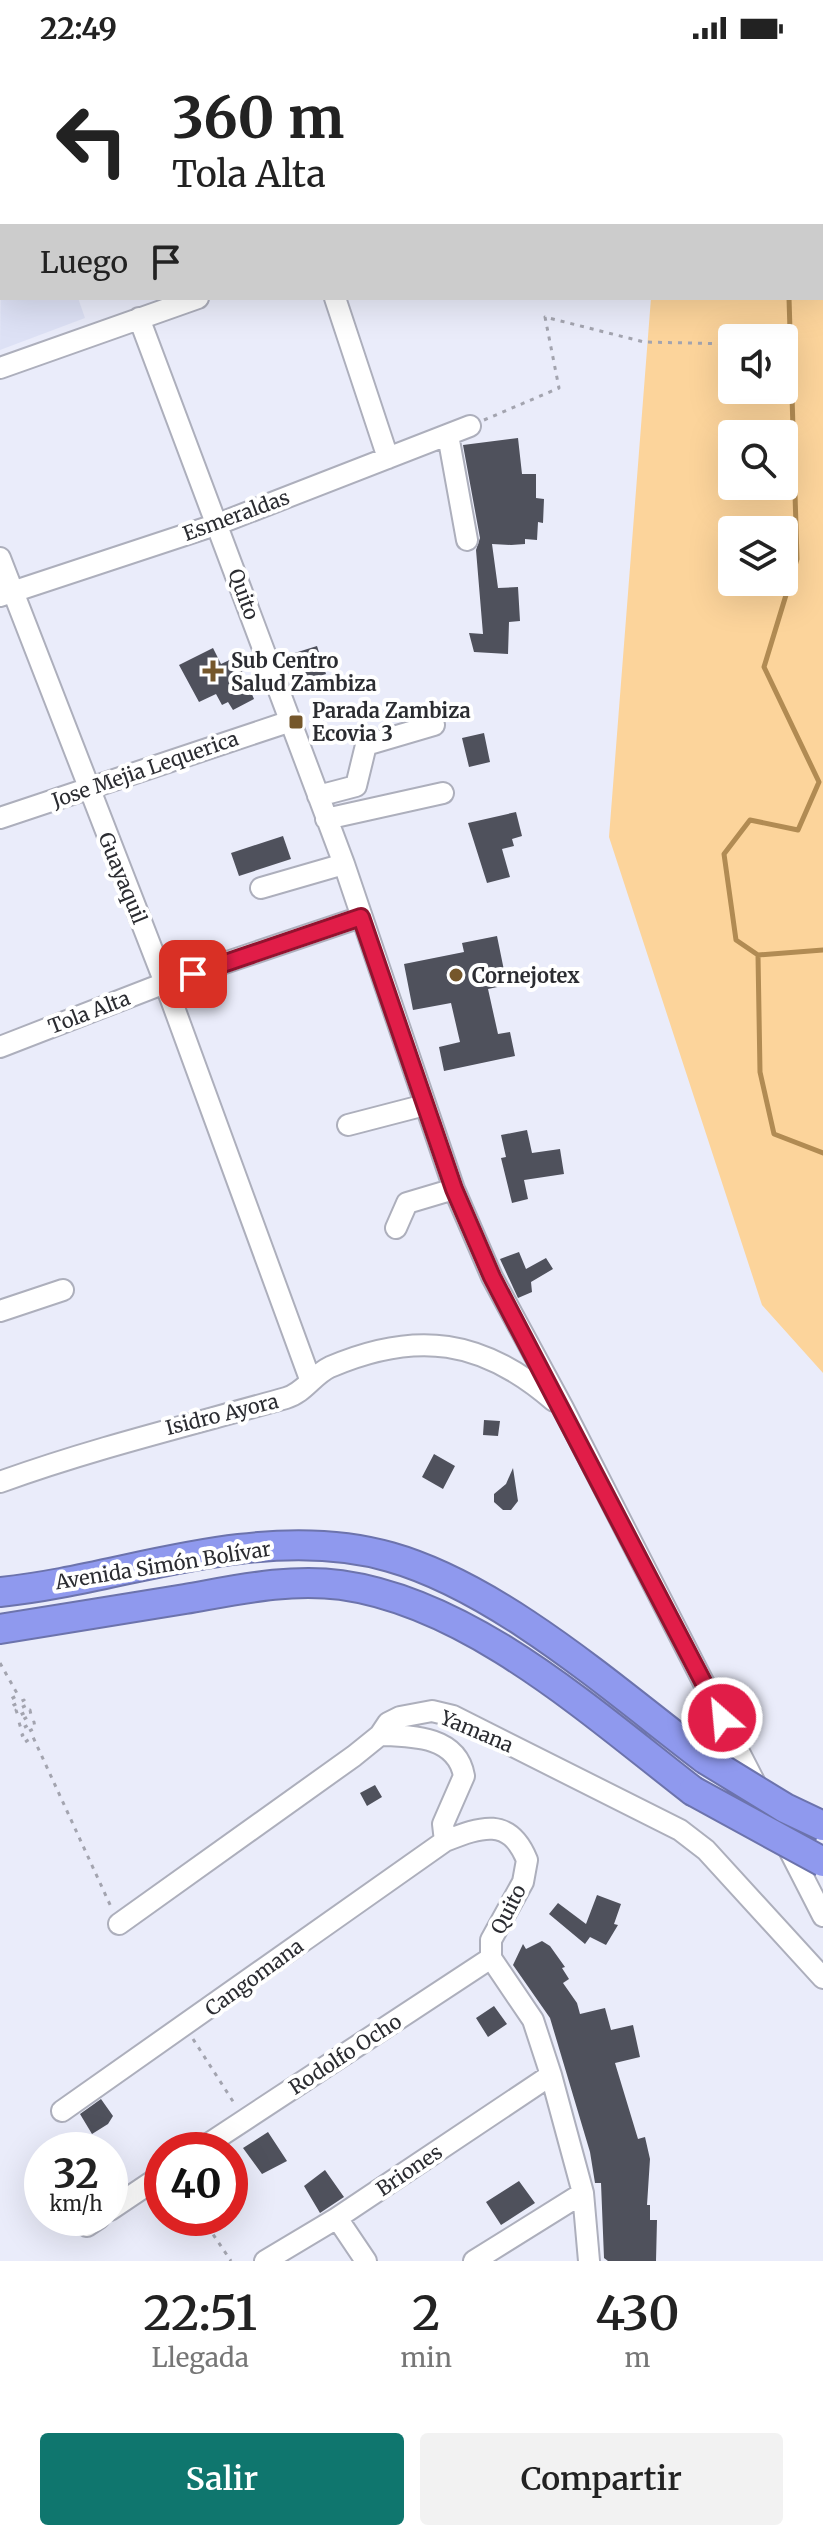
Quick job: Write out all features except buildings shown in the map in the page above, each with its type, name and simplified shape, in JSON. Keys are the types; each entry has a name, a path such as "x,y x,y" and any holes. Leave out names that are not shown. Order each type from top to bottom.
{"highway":[{"name":"Avenida Simón Bolívar","path":"0,1592 238,1549 312,1544 389,1557 448,1579 537,1633 705,1759 785,1808 823,1826"},
{"name":"Avenida Simón Bolívar","path":"0,1629 275,1583 340,1585 387,1595 482,1638 573,1698 693,1791 823,1862"}],"street":[{"path":"0,368 192,300"},
{"path":"336,300 388,458"},
{"name":"Quito","path":"139,318 344,864 454,1189 492,1277 563,1408 823,1916"},
{"name":"Esmeraldas","path":"6,594 218,524 470,426"},
{"path":"448,435 467,540"},
{"name":"Guayaquil","path":"0,558 6,594 165,983 310,1379"},
{"name":"Jose Mejia Lequerica","path":"0,818 291,721"},
{"path":"318,796 356,786 366,745 434,725"},
{"path":"326,819 443,793"},
{"path":"261,888 344,864"},
{"name":"Tola Alta","path":"0,1047 165,983 361,917"},
{"path":"348,1125 425,1105"},
{"path":"396,1228 407,1203 454,1189"},
{"path":"0,1311 63,1290"},
{"name":"Isidro Ayora","path":"0,1482 169,1427 291,1396 310,1379 369,1351 396,1347 472,1349 501,1361 531,1380 563,1408"},
{"name":"Yamana","path":"119,1924 380,1735 388,1723 413,1712 453,1716 680,1830 706,1850 823,1978"},
{"path":"380,1735 418,1736 443,1745 458,1758 464,1776 443,1824 445,1841"},
{"name":"Quito","path":"445,1841 491,1827 511,1834 527,1860 523,1882 491,1940 491,1958 533,2020 551,2075 583,2193 589,2261"},
{"name":"Cangomana","path":"62,2111 445,1841"},
{"name":"Rodolfo Ocho","path":"227,2132 491,1958"},
{"name":"Briones","path":"265,2261 337,2218 551,2075"},
{"path":"474,2261 583,2193"},
{"path":"337,2218 366,2261"}],"path":[{"path":"470,426 559,388 545,317 644,342 718,344"},
{"path":"0,1663 18,1695 11,1699 14,1705 24,1700 27,1705 16,1710 18,1716 30,1710 31,1715 19,1722 21,1729 34,1722 35,1728 22,1735 25,1742 33,1737 119,1924"},
{"path":"185,2027 245,2120"},
{"path":"214,2236 231,2261"}],"shaded area":[{"path":"1,300 79,300 85,318 0,350"},
{"path":"651,300 823,300 823,1373 762,1305 609,837"}],"waterway":[{"path":"789,300 797,559 764,667 819,782 798,830 750,820 724,854 736,940 758,955 760,1072 774,1134 823,1153"},
{"path":"758,955 823,950"}],"place":[{"name":"Sub Centro Salud Zambiza","path":"213,671"},
{"name":"Parada Zambiza Ecovia 3","path":"296,722"},
{"name":"Cornejotex","path":"456,975"}],"route":[{"path":"193,974 361,917 454,1189 492,1277 722,1718"}]}
